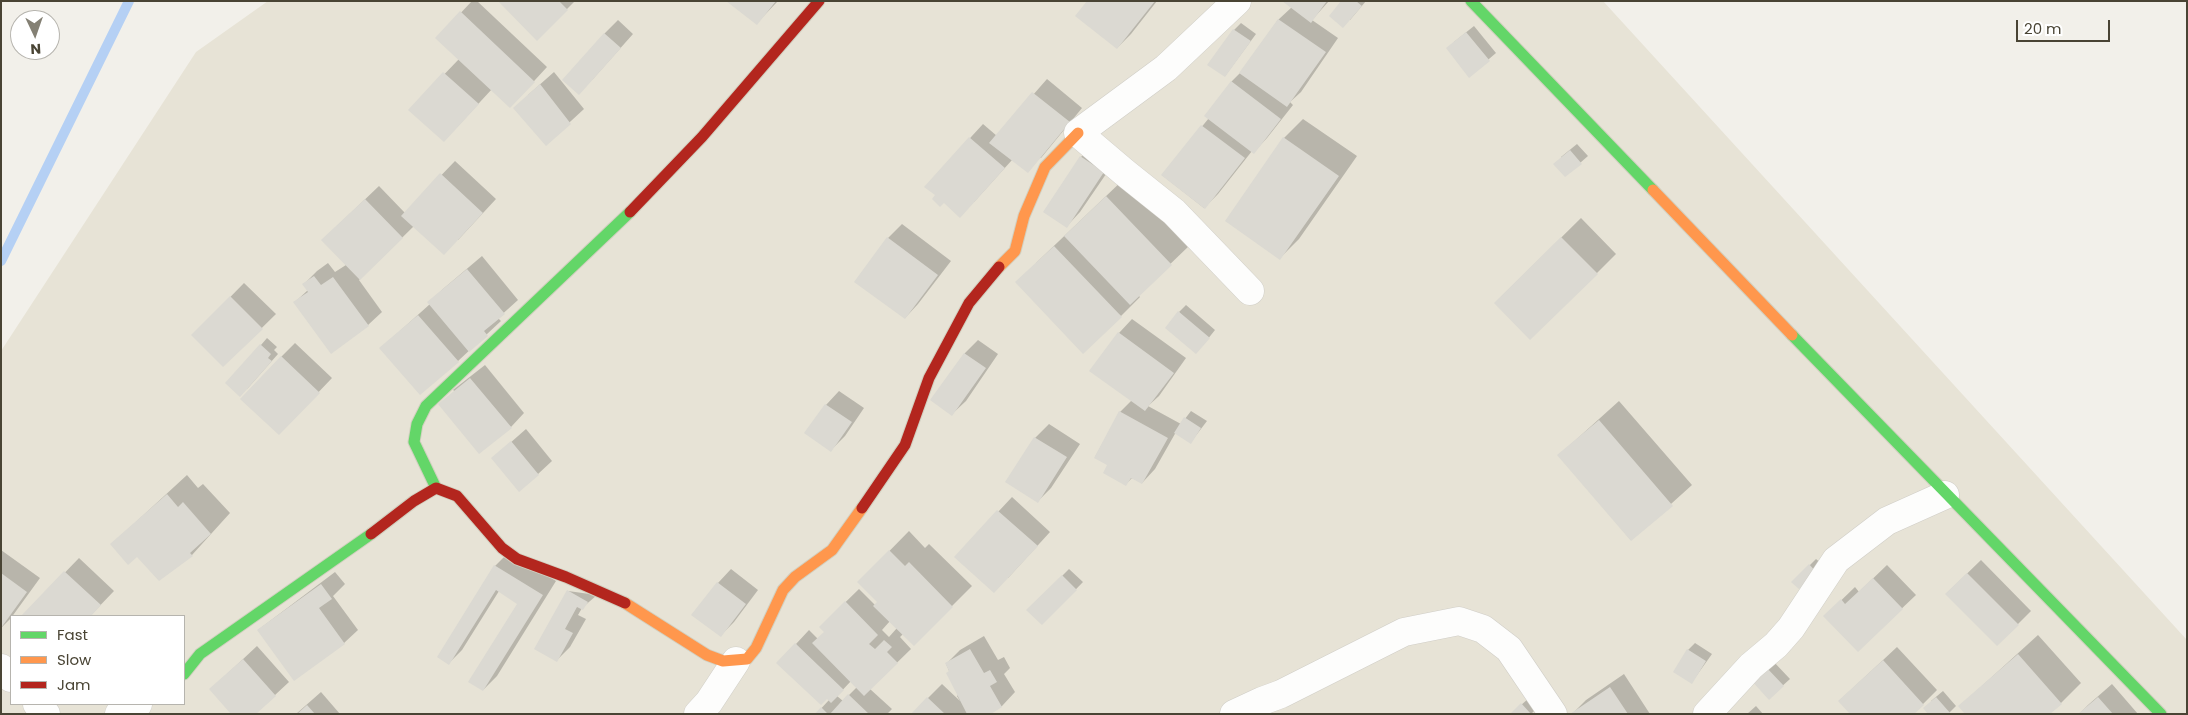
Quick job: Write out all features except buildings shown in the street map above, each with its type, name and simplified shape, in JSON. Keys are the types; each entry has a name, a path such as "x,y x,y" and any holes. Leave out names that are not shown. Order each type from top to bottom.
{"street":[{"path":"436,488 414,442 416,424 426,406 587,255 640,201 708,129 820,1"},
{"path":"185,673 200,654 357,545 429,490 436,488 457,496 502,548 517,559 566,577 627,604 706,654 722,661 747,659 756,648 783,590 795,577 832,550 893,465 905,445 929,378 969,303 992,274 1015,251 1024,216 1045,167 1078,132 1166,68 1237,1"},
{"path":"1471,1 1945,494 2161,714"},
{"path":"1078,132 1174,212 1250,291"},
{"path":"1707,714 1751,666 1776,646 1836,560 1887,520 1945,494"},
{"path":"1234,714 1281,694 1404,632 1459,621 1483,629 1509,649 1553,714"},
{"path":"698,714 709,702 736,661"},
{"path":"1,668 10,677"},
{"path":"37,705 46,714"},
{"path":"118,714 136,705"}],"shaded area":[{"path":"268,1 1603,1 2187,640 2187,714 1,714 1,351 196,52"}],"waterway":[{"path":"1,261 129,1"}],"traffic: fast":[{"path":"1471,1 1653,190"},
{"path":"436,488 414,442 417,424 426,406 630,212"},
{"path":"1792,335 2161,714"},
{"path":"185,673 200,654 371,534"}],"traffic: slow":[{"path":"999,267 1015,251 1024,216 1045,167 1078,133"},
{"path":"1653,190 1792,335"},
{"path":"625,603 707,655 723,661 747,659 756,648 783,590 795,577 832,550 862,508"}],"traffic: jam":[{"path":"630,212 702,137 819,1"},
{"path":"862,508 905,445 929,378 969,303 999,267"},
{"path":"371,534 414,501 436,488 457,496 502,548 517,559 566,577 625,603"}]}
